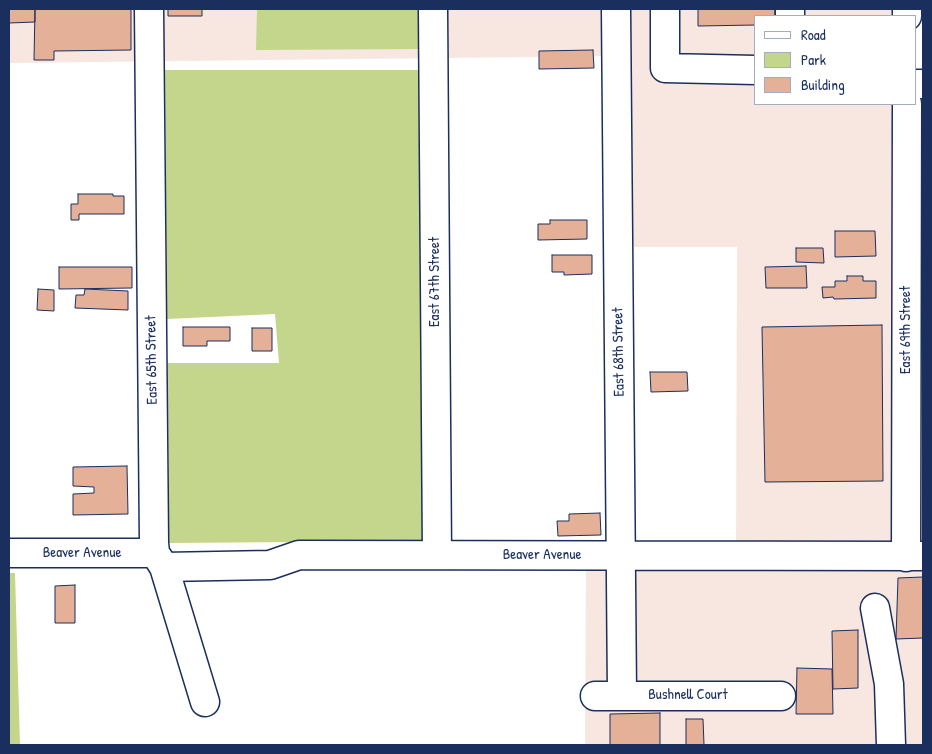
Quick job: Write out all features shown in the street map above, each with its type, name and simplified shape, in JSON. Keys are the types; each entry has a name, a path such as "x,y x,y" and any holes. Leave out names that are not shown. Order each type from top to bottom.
{"street":[{"name":"East 65th Street","path":"148,9 154,536 159,560 205,702"},
{"name":"East 67th Street","path":"433,9 437,555"},
{"name":"East 68th Street","path":"616,9 622,695"},
{"path":"665,9 665,68 754,70"},
{"name":"East 69th Street","path":"907,105 915,556"},
{"name":"Beaver Avenue","path":"9,553 270,565 299,555 915,556"},
{"path":"875,608 889,684 891,745"},
{"name":"Bushnell Court","path":"596,696 781,696"}],"shaded area":[{"path":"9,9 907,9 907,15 754,15 754,105 917,105 923,76 923,745 585,745 586,556 736,556 737,247 618,247 617,56 9,63"}],"green space":[{"path":"257,9 420,9 420,49 256,50"},
{"path":"165,70 420,70 424,541 169,543 168,363 279,363 275,314 167,319"},
{"path":"9,573 15,573 20,745 9,745"}],"building":[{"path":"9,9 35,9 35,22 9,23"},
{"path":"35,9 131,9 131,50 54,51 54,60 34,60"},
{"path":"168,9 202,9 202,16 168,16"},
{"path":"698,9 775,9 775,15 754,15 754,25 698,26"},
{"path":"593,50 594,68 539,69 539,51"},
{"path":"78,194 113,194 113,196 124,196 124,214 79,214 79,220 71,220 71,204 78,204"},
{"path":"550,220 587,220 587,239 538,240 538,224 550,224"},
{"path":"835,231 875,231 876,256 835,257"},
{"path":"796,248 823,248 824,263 796,262"},
{"path":"552,255 592,255 592,274 564,275 564,272 552,272"},
{"path":"806,266 807,288 766,288 765,267"},
{"path":"59,267 132,267 132,288 59,289"},
{"path":"847,276 863,276 863,281 876,281 876,298 823,298 822,287 835,287 835,281 847,281"},
{"path":"38,289 54,290 54,311 37,310"},
{"path":"85,289 128,291 128,310 75,308 76,295 84,295"},
{"path":"882,325 883,481 765,482 762,327"},
{"path":"183,327 230,327 230,341 207,341 207,346 183,346"},
{"path":"252,328 272,328 272,351 252,351"},
{"path":"650,372 687,372 688,391 651,392"},
{"path":"127,466 128,514 73,515 73,494 94,493 94,487 73,486 73,467"},
{"path":"600,513 601,535 558,536 557,521 569,521 569,514"},
{"path":"923,577 923,638 896,639 898,578"},
{"path":"75,585 75,623 55,623 55,586"},
{"path":"858,630 858,688 833,689 832,631"},
{"path":"797,668 832,669 833,714 796,714"},
{"path":"660,713 660,745 610,745 610,714"},
{"path":"686,719 703,719 704,745 686,745"}]}
